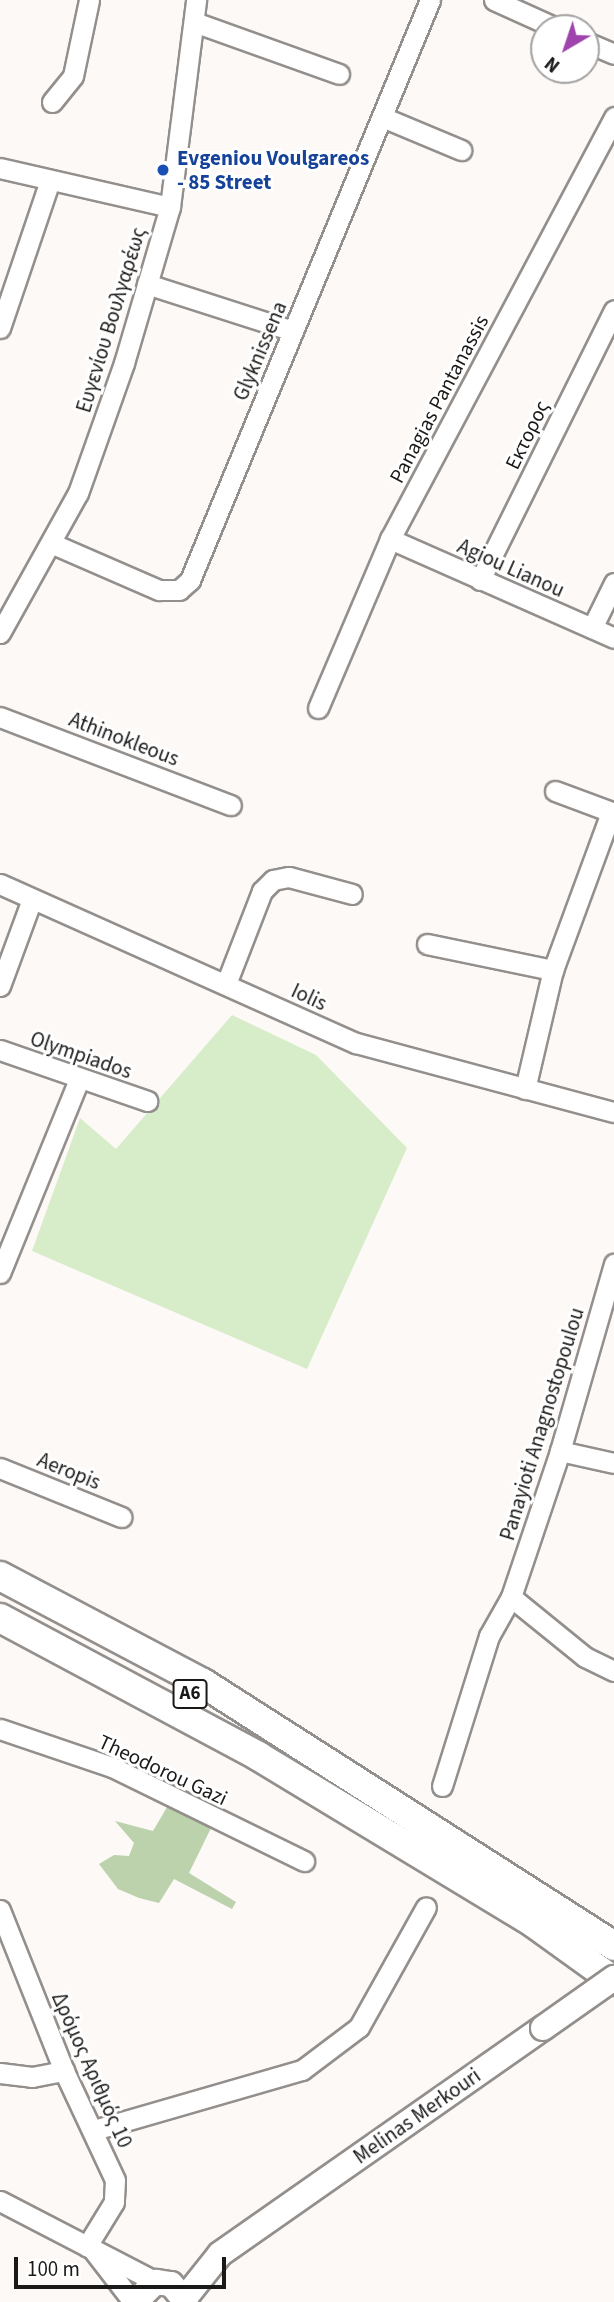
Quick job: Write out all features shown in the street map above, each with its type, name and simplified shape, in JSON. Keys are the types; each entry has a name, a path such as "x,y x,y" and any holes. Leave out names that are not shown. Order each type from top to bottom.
{"highway":[{"path":"0,1576 203,1684 318,1761"},
{"name":"A6","path":"0,1595 318,1761 480,1876 614,1979"},
{"name":"A6","path":"0,1618 614,1946"},
{"path":"0,1627 58,1648"}],"main road":[{"name":"Melinas Merkouri","path":"134,2302 158,2282 220,2254 614,1979"},
{"name":"Melinas Merkouri","path":"186,2300 220,2254"},
{"path":"158,2282 186,2300"}],"street":[{"path":"52,102 73,76 89,0"},
{"name":"Ευγενίου Βουλγαρέως","path":"0,633 53,544 78,493 147,284 170,207 196,0"},
{"name":"Glyknissena","path":"53,544 159,590 179,590 190,580 430,0"},
{"path":"494,0 530,17"},
{"path":"194,22 339,74"},
{"path":"382,117 460,150"},
{"name":"Panagias Pantanassis","path":"318,708 390,539 614,117"},
{"path":"0,168 170,207"},
{"path":"0,328 7,288 50,180"},
{"path":"147,284 293,331"},
{"name":"Εκτορος","path":"480,580 614,310"},
{"name":"Agiou Lianou","path":"390,539 614,638"},
{"path":"592,628 614,583"},
{"name":"Athinokleous","path":"0,717 231,805"},
{"path":"525,1089 552,970 612,813 555,791"},
{"path":"226,984 262,891 273,880 289,877 352,894"},
{"name":"Iolis","path":"0,884 356,1043 614,1112"},
{"path":"0,986 32,899"},
{"path":"426,944 552,970"},
{"name":"Olympiados","path":"0,1050 147,1101"},
{"path":"0,1273 79,1079"},
{"name":"Panayioti Anagnostopoulou","path":"442,1786 489,1636 511,1597 560,1451 614,1264"},
{"path":"560,1451 614,1463"},
{"name":"Aeropis","path":"0,1468 121,1517"},
{"path":"511,1597 585,1657 614,1671"},
{"name":"Theodorou Gazi","path":"0,1729 112,1768 304,1861"},
{"path":"94,2130 302,2070 359,2026 426,1907"},
{"name":"Δρόμος Αριθμός 10","path":"0,1910 64,2071 94,2130 115,2180 114,2202 89,2247"},
{"path":"0,2073 64,2071"},
{"path":"0,2201 158,2282"},
{"path":"89,2247 134,2302"}],"green space":[{"path":"232,1015 316,1055 407,1148 307,1369 32,1251 80,1118 116,1149"},
{"path":"170,1802 212,1826 189,1873 236,1902 232,1909 174,1879 159,1903 139,1898 118,1889 99,1864 114,1855 129,1856 134,1843 115,1821 153,1831"}],"place":[{"name":"Evgeniou Voulgareos - 85 Street","path":"163,170"}]}
